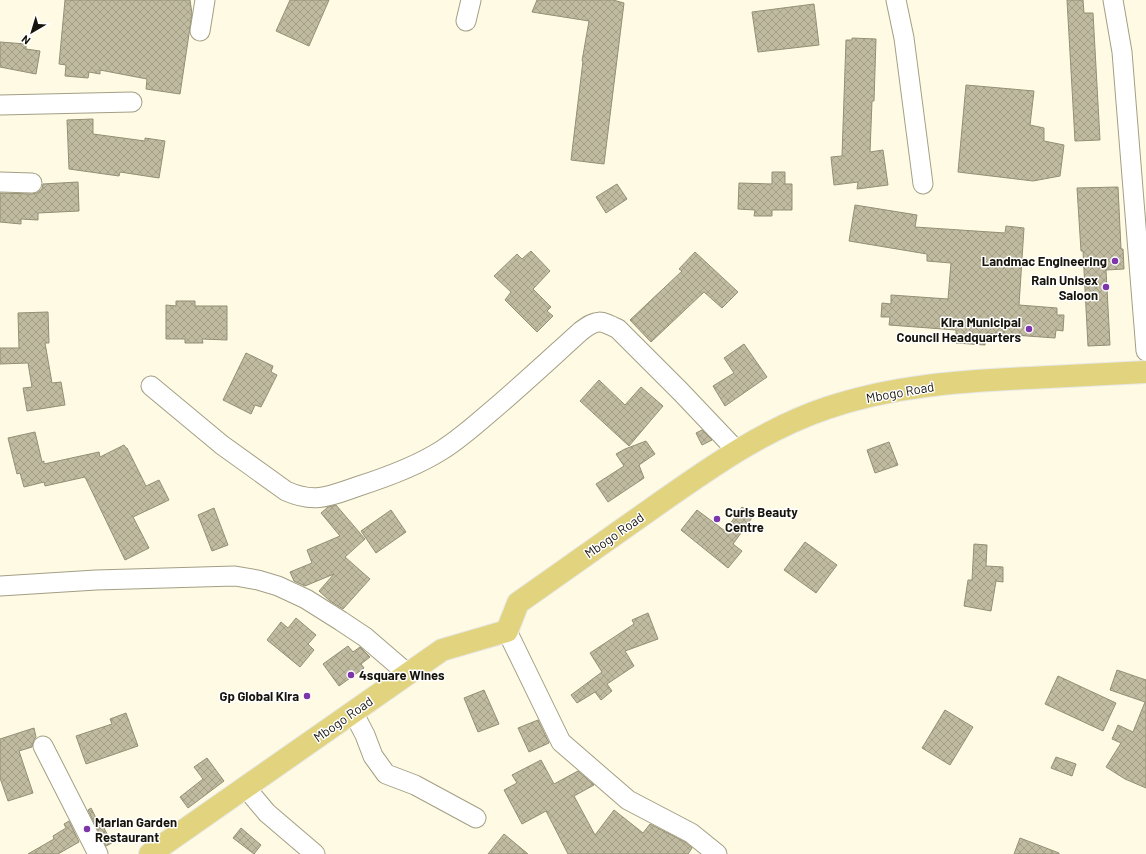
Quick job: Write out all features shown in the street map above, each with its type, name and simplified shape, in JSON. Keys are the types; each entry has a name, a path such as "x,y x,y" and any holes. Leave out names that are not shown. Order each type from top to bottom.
{"main road":[{"name":"Mbogo Road","path":"150,854 442,650 507,631 518,603 690,482 737,451 788,423 827,408 874,395 917,388 977,381 1146,372"}],"street":[{"path":"200,30 205,0"},
{"path":"466,21 471,0"},
{"path":"896,0 904,38 923,184"},
{"path":"1113,0 1137,144 1146,351"},
{"path":"0,105 132,102"},
{"path":"0,182 32,183"},
{"path":"151,386 222,445 286,491 297,496 313,498 328,496 386,477 414,465 442,450 470,430 506,399 580,331 590,324 597,322 608,324 618,330 681,392 737,451"},
{"path":"0,586 96,580 235,576 258,580 278,586 306,599 365,637 408,674"},
{"path":"507,631 561,742 628,800 691,832 717,854"},
{"path":"353,712 365,735 373,756 386,774 414,786 476,818"},
{"path":"42,746 98,854"},
{"path":"246,788 267,813 314,854"}],"building":[{"path":"65,0 190,0 192,14 180,94 146,89 147,79 100,70 100,74 89,72 88,78 65,76 66,65 59,64"},
{"path":"290,0 329,0 309,46 276,31"},
{"path":"537,0 613,0 624,3 604,164 571,160 582,61 589,21 532,12"},
{"path":"1067,0 1083,0 1084,13 1093,13 1100,140 1075,141"},
{"path":"814,4 819,45 758,52 752,12"},
{"path":"852,38 876,39 874,101 872,101 870,152 883,150 888,185 857,189 858,182 834,185 831,157 842,156 846,40 852,40"},
{"path":"0,42 26,44 26,49 40,51 36,74 0,67"},
{"path":"966,85 1034,91 1030,125 1044,128 1044,141 1064,145 1060,176 1033,181 958,172"},
{"path":"93,119 93,134 145,141 145,138 165,141 159,178 120,172 119,176 69,169 67,120"},
{"path":"772,172 785,172 785,184 792,184 792,210 772,210 772,216 754,216 755,210 738,209 739,183 772,184"},
{"path":"78,182 79,211 38,213 38,220 21,219 21,224 0,222 0,193 32,194 37,193 42,189 43,184"},
{"path":"617,184 627,199 606,213 596,197"},
{"path":"1118,187 1121,249 1123,249 1124,269 1106,270 1110,345 1088,346 1083,251 1081,251 1077,188"},
{"path":"855,205 917,215 915,227 1005,233 1006,226 1024,228 1019,305 1057,308 1057,315 1064,315 1063,331 1056,330 1055,338 986,333 985,345 956,343 956,330 889,325 890,317 881,317 882,303 891,304 891,295 948,299 951,263 927,261 927,254 849,241"},
{"path":"531,251 550,271 533,289 551,307 547,311 553,316 537,332 505,300 511,292 494,276 517,254 522,259"},
{"path":"695,252 738,292 722,308 704,292 651,342 630,320 682,271 679,269"},
{"path":"176,301 195,301 195,306 227,306 227,340 202,339 203,343 185,343 185,339 166,339 166,305 176,306"},
{"path":"48,312 49,343 45,343 52,383 61,382 65,405 27,411 23,388 32,387 28,363 0,364 0,348 19,348 18,313"},
{"path":"744,344 767,377 725,406 713,386 734,373 724,358"},
{"path":"246,353 273,366 271,372 277,375 261,407 255,405 251,414 223,400"},
{"path":"599,380 625,405 641,387 663,406 629,446 580,401"},
{"path":"702,430 712,440 702,445 696,433"},
{"path":"35,432 42,462 44,461 44,464 99,452 100,457 124,445 127,448 146,486 159,480 169,500 133,517 149,548 125,560 85,477 45,486 44,482 24,487 20,473 17,474 8,438"},
{"path":"646,441 655,454 639,465 644,478 608,502 596,484 624,466 616,454"},
{"path":"889,442 898,465 875,473 867,450"},
{"path":"336,505 365,539 345,557 370,579 343,609 330,601 319,591 334,574 305,586 294,581 290,572 312,563 307,550 340,536 321,513 328,507"},
{"path":"742,507 754,515 733,544 742,551 728,568 681,530 697,510 725,531"},
{"path":"214,508 228,545 212,551 198,515"},
{"path":"391,510 406,532 376,553 361,531"},
{"path":"805,542 837,565 816,593 784,570"},
{"path":"974,544 987,545 986,566 1003,567 1003,582 996,581 991,611 964,606 968,580 972,580"},
{"path":"648,613 658,639 625,651 634,666 607,684 612,691 601,700 595,692 577,703 571,695 602,672 590,653 634,624 632,620"},
{"path":"296,618 316,635 308,644 314,650 300,667 267,640 281,622 288,628"},
{"path":"348,646 353,652 360,647 370,657 361,664 364,668 339,686 323,664"},
{"path":"1117,670 1146,680 1146,788 1125,779 1106,767 1121,743 1112,739 1118,725 1133,732 1145,702 1110,690"},
{"path":"1058,676 1116,703 1103,731 1045,704"},
{"path":"484,690 499,724 478,732 464,698"},
{"path":"945,710 973,727 950,765 922,748"},
{"path":"126,713 138,746 86,764 76,736 112,724 110,719"},
{"path":"538,720 549,743 529,752 518,728"},
{"path":"34,728 36,737 32,747 19,751 33,793 8,801 0,778 0,739"},
{"path":"1056,757 1076,764 1072,776 1051,768"},
{"path":"207,758 224,781 188,808 180,797 203,779 194,767"},
{"path":"541,760 554,784 578,771 594,785 574,796 595,835 614,810 643,833 650,824 685,842 692,848 688,854 568,854 546,811 522,824 504,790 517,783 512,775"},
{"path":"91,808 97,820 99,819 112,843 106,846 88,810"},
{"path":"69,821 79,842 58,854 28,854 54,839 53,836 66,828 64,824"},
{"path":"241,828 261,845 254,854 233,838"},
{"path":"504,834 528,854 488,854"},
{"path":"1020,838 1059,853 1059,854 1014,854"}],"place":[{"name":"Landmac Engineering","path":"1115,261"},
{"name":"Rain Unisex Saloon","path":"1106,287"},
{"name":"Kira Municipal Council Headquarters","path":"1029,329"},
{"name":"Curls Beauty Centre","path":"717,519"},
{"name":"4square Wines","path":"351,675"},
{"name":"Gp Global Kira","path":"307,696"},
{"name":"Marian Garden Restaurant","path":"87,829"}]}
